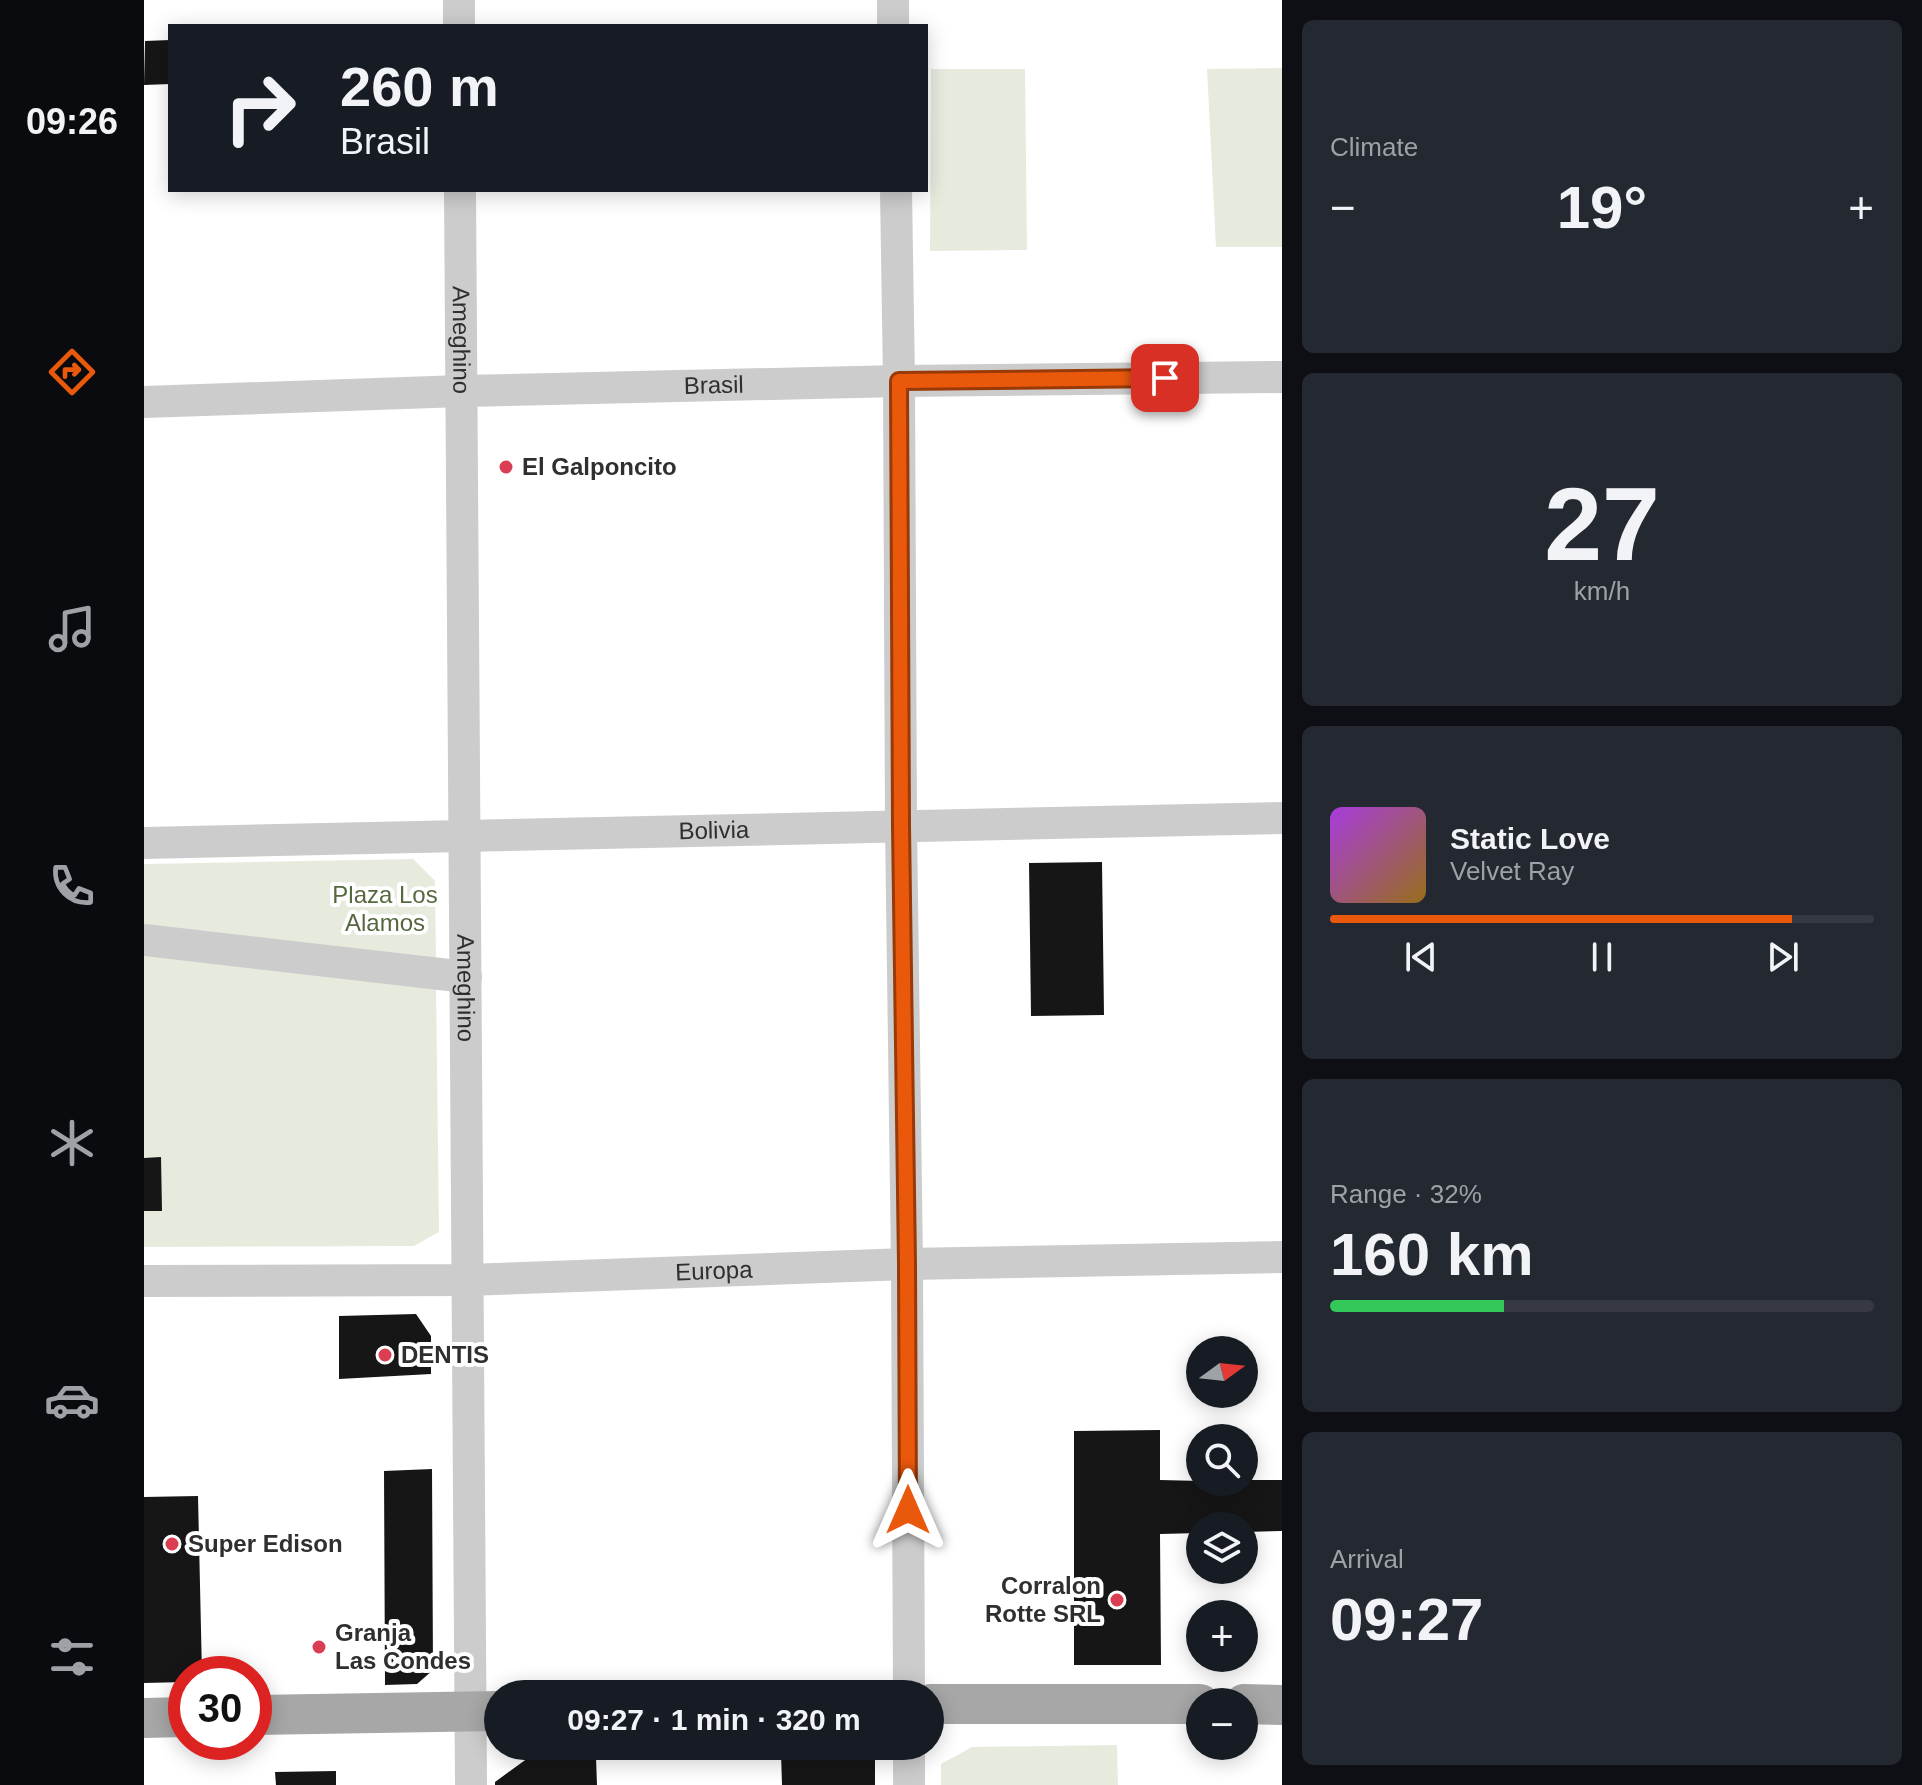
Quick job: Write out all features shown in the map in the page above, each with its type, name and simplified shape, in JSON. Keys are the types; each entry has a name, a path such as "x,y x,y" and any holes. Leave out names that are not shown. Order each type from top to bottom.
{"main road":[{"path":"944,1704 1186,1704"},
{"path":"1258,1704 1282,1705"},
{"path":"272,1715 484,1711"},
{"path":"144,1718 168,1717"}],"street":[{"path":"459,0 459,24"},
{"path":"893,0 893,24"},
{"name":"Ameghino","path":"460,192 467,1280 484,1711 471,1785"},
{"path":"896,192 909,1680"},
{"name":"Brasil","path":"144,402 899,381 1282,377"},
{"name":"Bolivia","path":"144,843 1282,818"},
{"path":"144,940 466,977"},
{"name":"Europa","path":"144,1281 467,1280 907,1264 1282,1257"},
{"path":"909,1760 909,1785"}],"green space":[{"path":"1282,68 1282,247 1216,247 1207,69"},
{"path":"931,69 1025,69 1027,250 930,251"},
{"name":"Plaza Los Alamos","path":"413,859 435,881 436,965 144,929 144,864"},
{"path":"144,954 436,982 439,1232 414,1246 144,1247"},
{"path":"1117,1745 1118,1785 941,1785 941,1764 972,1747"}],"building":[{"path":"168,40 168,84 144,85 145,41"},
{"path":"1102,862 1104,1015 1031,1016 1029,863"},
{"path":"161,1157 162,1211 144,1211 144,1158"},
{"name":"DENTIS","path":"416,1314 431,1336 431,1374 339,1379 339,1316"},
{"name":"Corralon Rotte SRL","path":"1160,1430 1160,1480 1186,1481 1186,1496 1258,1496 1258,1480 1282,1480 1282,1531 1258,1532 1258,1512 1186,1512 1186,1533 1160,1534 1161,1665 1074,1665 1074,1431"},
{"path":"432,1469 433,1670 417,1684 385,1685 384,1471"},
{"name":"Super Edison","path":"198,1496 202,1656 168,1656 168,1682 144,1683 144,1497"},
{"path":"525,1760 596,1760 597,1785 495,1785"},
{"path":"781,1760 875,1760 875,1785 782,1785"},
{"path":"336,1771 336,1785 276,1785 275,1772"}],"place":[{"name":"El Galponcito","path":"506,467"},
{"name":"DENTIS","path":"385,1355"},
{"name":"Super Edison","path":"172,1544"},
{"name":"Corralon Rotte SRL","path":"1117,1600"},
{"name":"Granja Las Condes","path":"319,1647"}],"route":[{"path":"908,1510 899,381 1165,378"}]}
